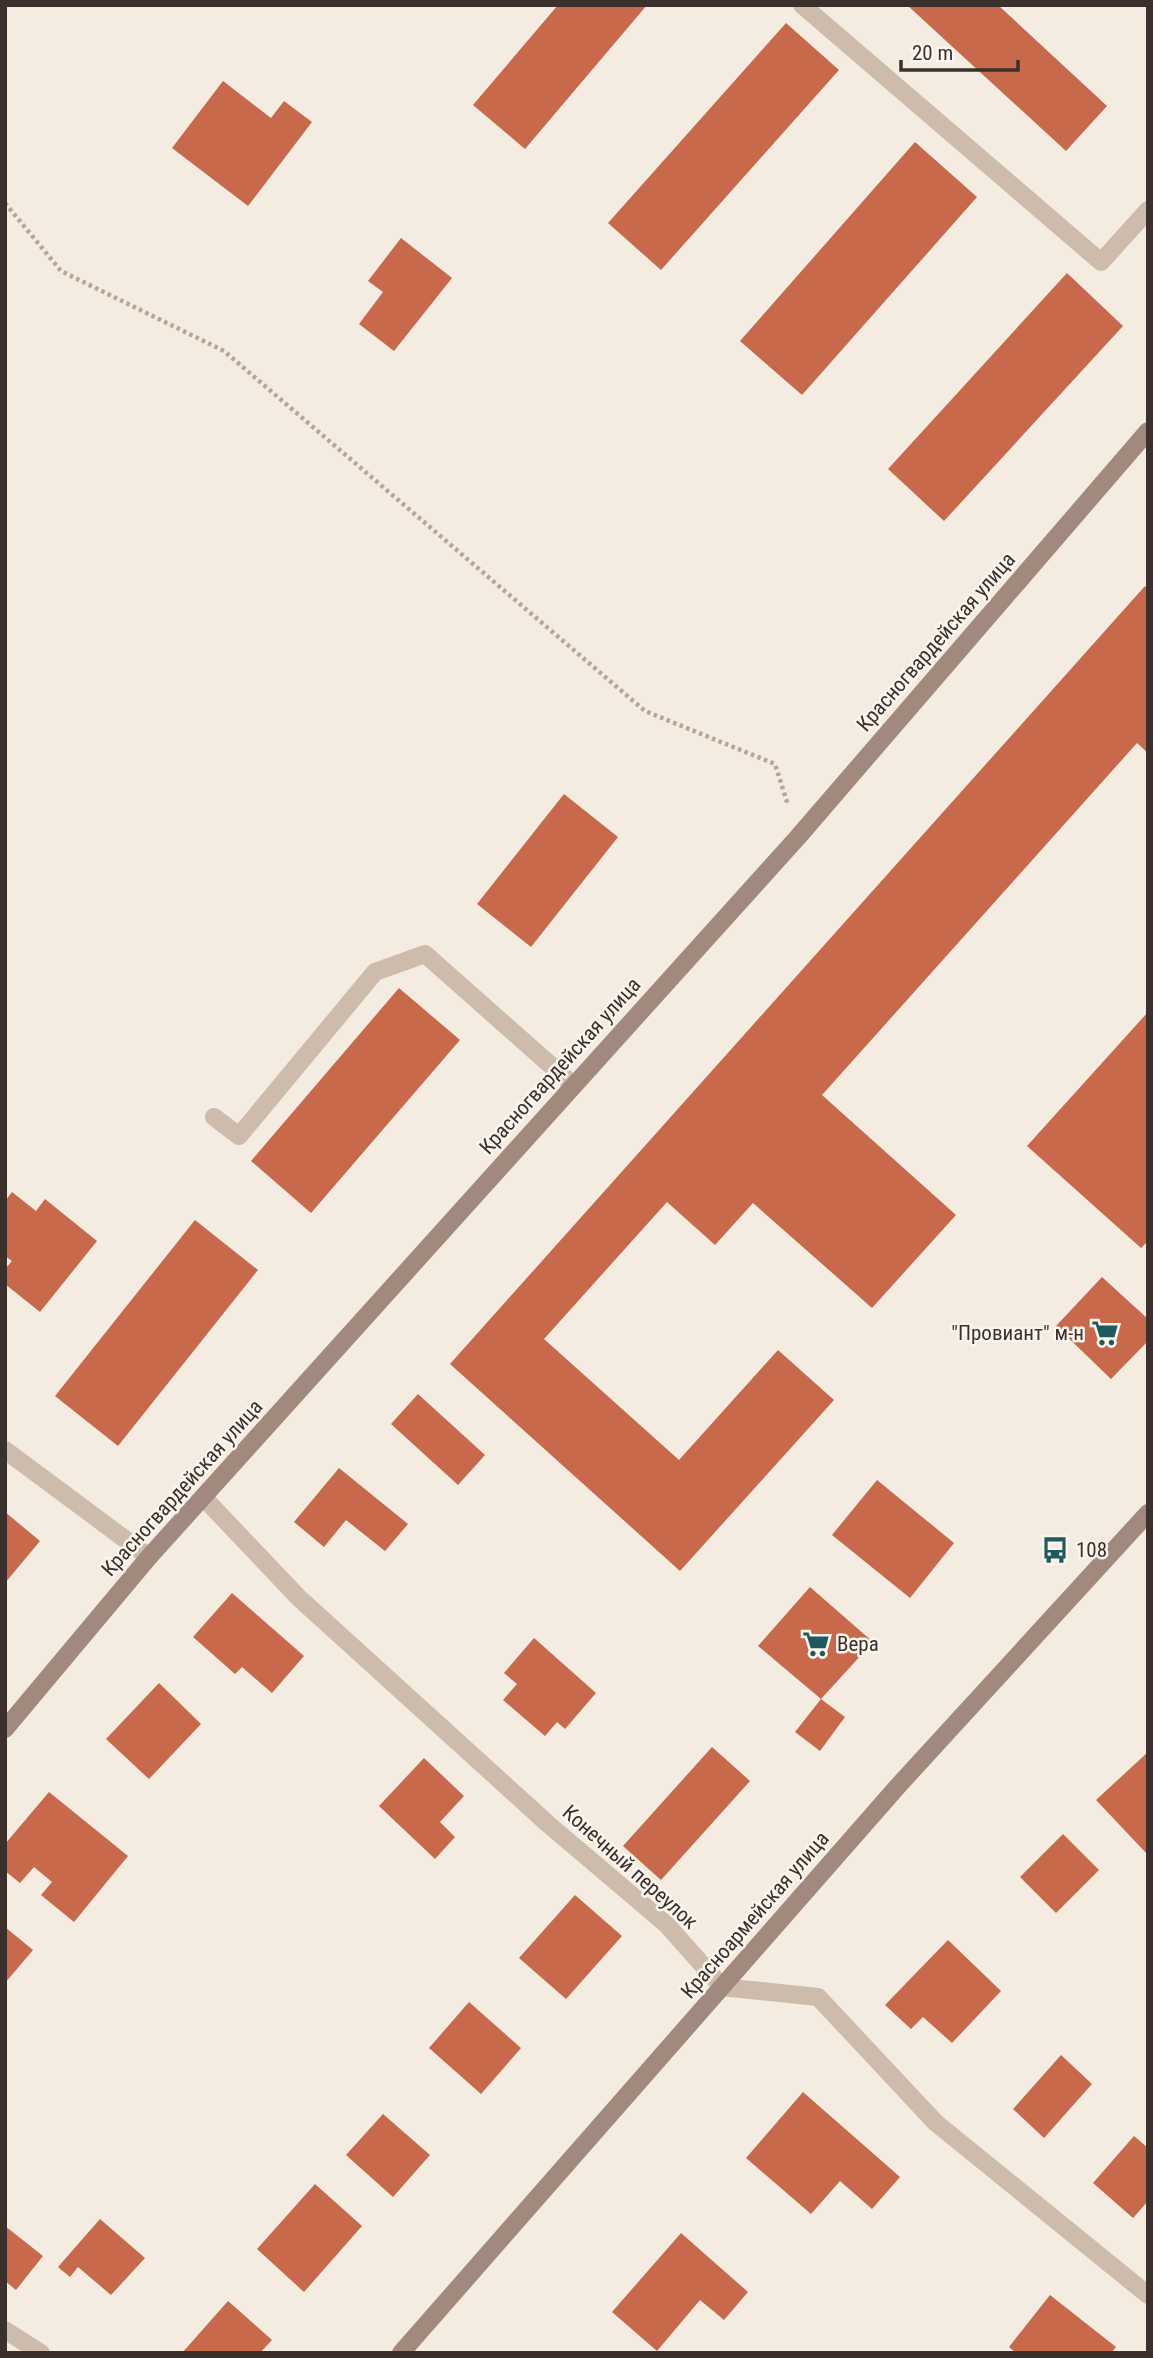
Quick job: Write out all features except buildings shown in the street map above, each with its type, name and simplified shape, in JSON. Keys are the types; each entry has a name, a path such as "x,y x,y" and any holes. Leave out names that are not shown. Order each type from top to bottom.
{"street":[{"path":"802,5 1101,262 1148,209"},
{"name":"Красногвардейская улица","path":"5,1729 149,1557 798,836 1148,431"},
{"path":"214,1117 239,1136 375,972 425,954 573,1085"},
{"path":"5,1450 149,1557"},
{"name":"Конечный переулок","path":"204,1499 299,1598 548,1824 667,1925 722,1987"},
{"name":"Красноармейская улица","path":"401,2353 898,1786 1148,1513"},
{"path":"722,1987 818,1997 936,2123 1148,2295"},
{"path":"5,2330 41,2353"}],"path":[{"path":"5,203 61,271 224,351 645,711 775,764 798,836"}],"place":[{"name":"\"Провиант\" м-н","path":"1105,1333"},
{"name":"108","path":"1055,1550"},
{"name":"Вера","path":"816,1644"}]}
